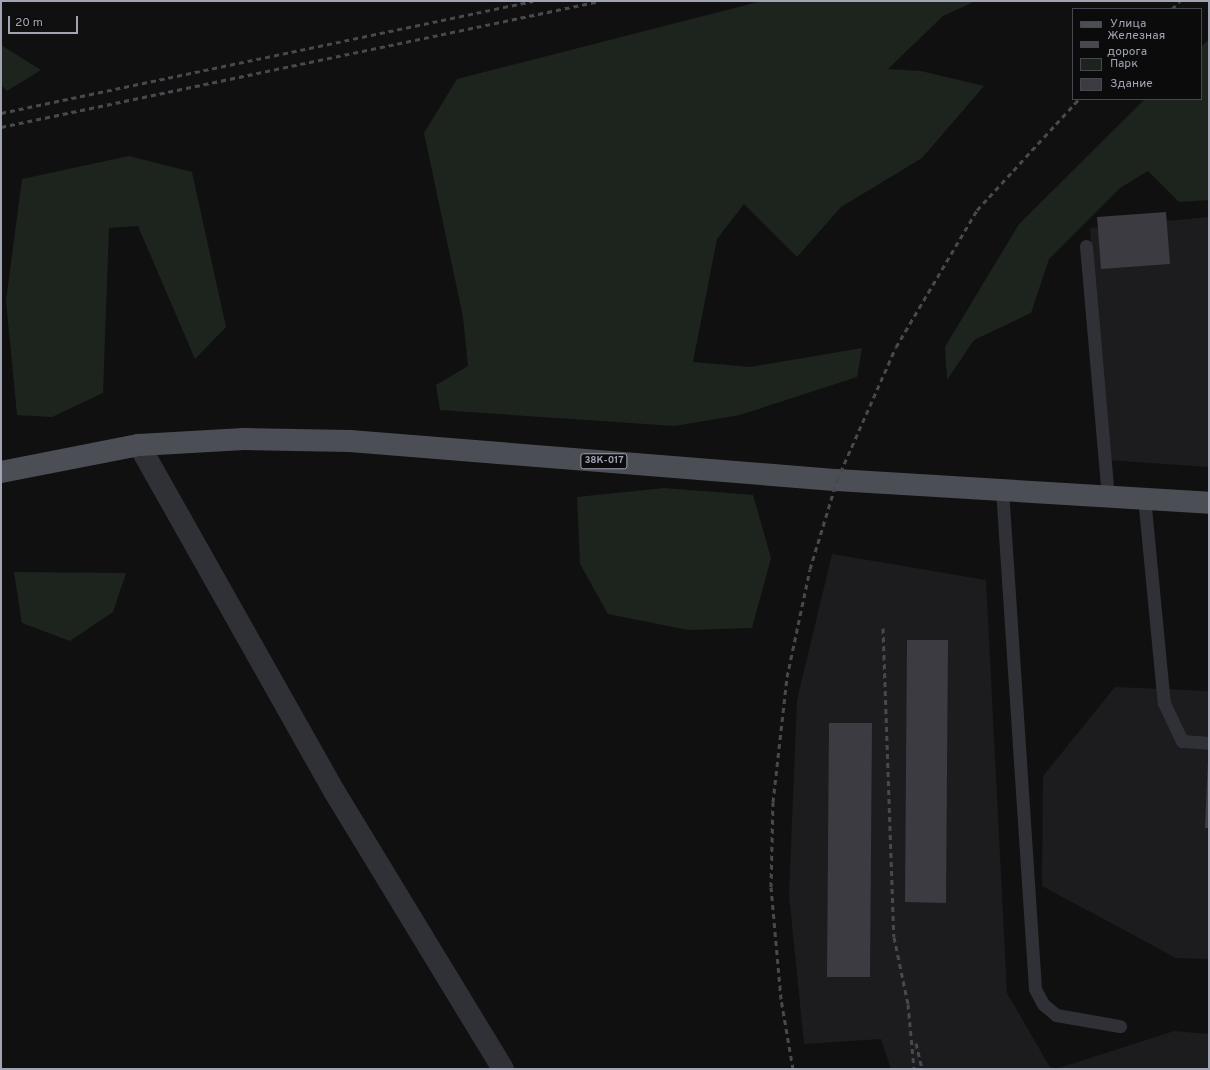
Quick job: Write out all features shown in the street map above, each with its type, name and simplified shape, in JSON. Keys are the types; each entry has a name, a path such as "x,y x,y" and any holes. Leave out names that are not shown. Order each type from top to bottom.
{"main road":[{"name":"38К-017","path":"1,472 139,445 244,439 350,441 1002,489 1144,497 1209,503"}],"street":[{"path":"139,445 334,791 504,1069"}],"lane":[{"path":"1086,246 1108,495"},
{"path":"1002,489 1035,989 1042,1004 1056,1015 1120,1026"},
{"path":"1144,497 1164,703 1182,741 1209,743"}],"shaded area":[{"path":"1209,217 1209,467 1107,460 1090,228"},
{"path":"832,554 986,580 1007,993 1051,1069 891,1069 881,1039 804,1044 789,895 797,700"},
{"path":"1115,687 1209,691 1209,959 1176,958 1042,886 1043,776"},
{"path":"1174,1031 1209,1034 1209,1069 1056,1069"}],"green space":[{"path":"762,1 976,1 943,16 888,69 921,71 984,86 922,158 841,207 797,257 744,204 717,239 693,362 750,367 862,348 857,377 740,415 675,426 440,410 436,385 468,366 463,317 424,133 457,79"},
{"path":"1209,39 1209,200 1179,202 1148,171 1120,188 1049,259 1031,313 974,340 947,380 945,347 1019,224 1144,100 1202,100 1202,46"},
{"path":"1,45 41,70 7,91 1,85"},
{"path":"129,156 192,172 226,327 195,359 138,226 109,228 103,393 52,417 17,415 6,301 22,179"},
{"path":"664,488 753,495 771,558 752,628 688,630 608,614 580,564 577,497"},
{"path":"14,572 126,573 113,612 70,641 22,623"}],"building":[{"path":"1166,212 1170,264 1101,269 1097,217"},
{"path":"907,640 948,640 946,903 905,902"},
{"path":"829,723 872,723 870,977 827,977"},
{"path":"1208,760 1209,828 1205,828"}],"railway":[{"path":"1,113 533,1"},
{"path":"1,127 600,1"},
{"path":"1173,8 1180,1"},
{"path":"793,1069 781,999 771,887 773,802 787,677 810,569 837,480 896,347 977,210 1078,100"},
{"path":"883,628 894,937 908,1004 914,1069"},
{"path":"916,1043 922,1069"}]}
